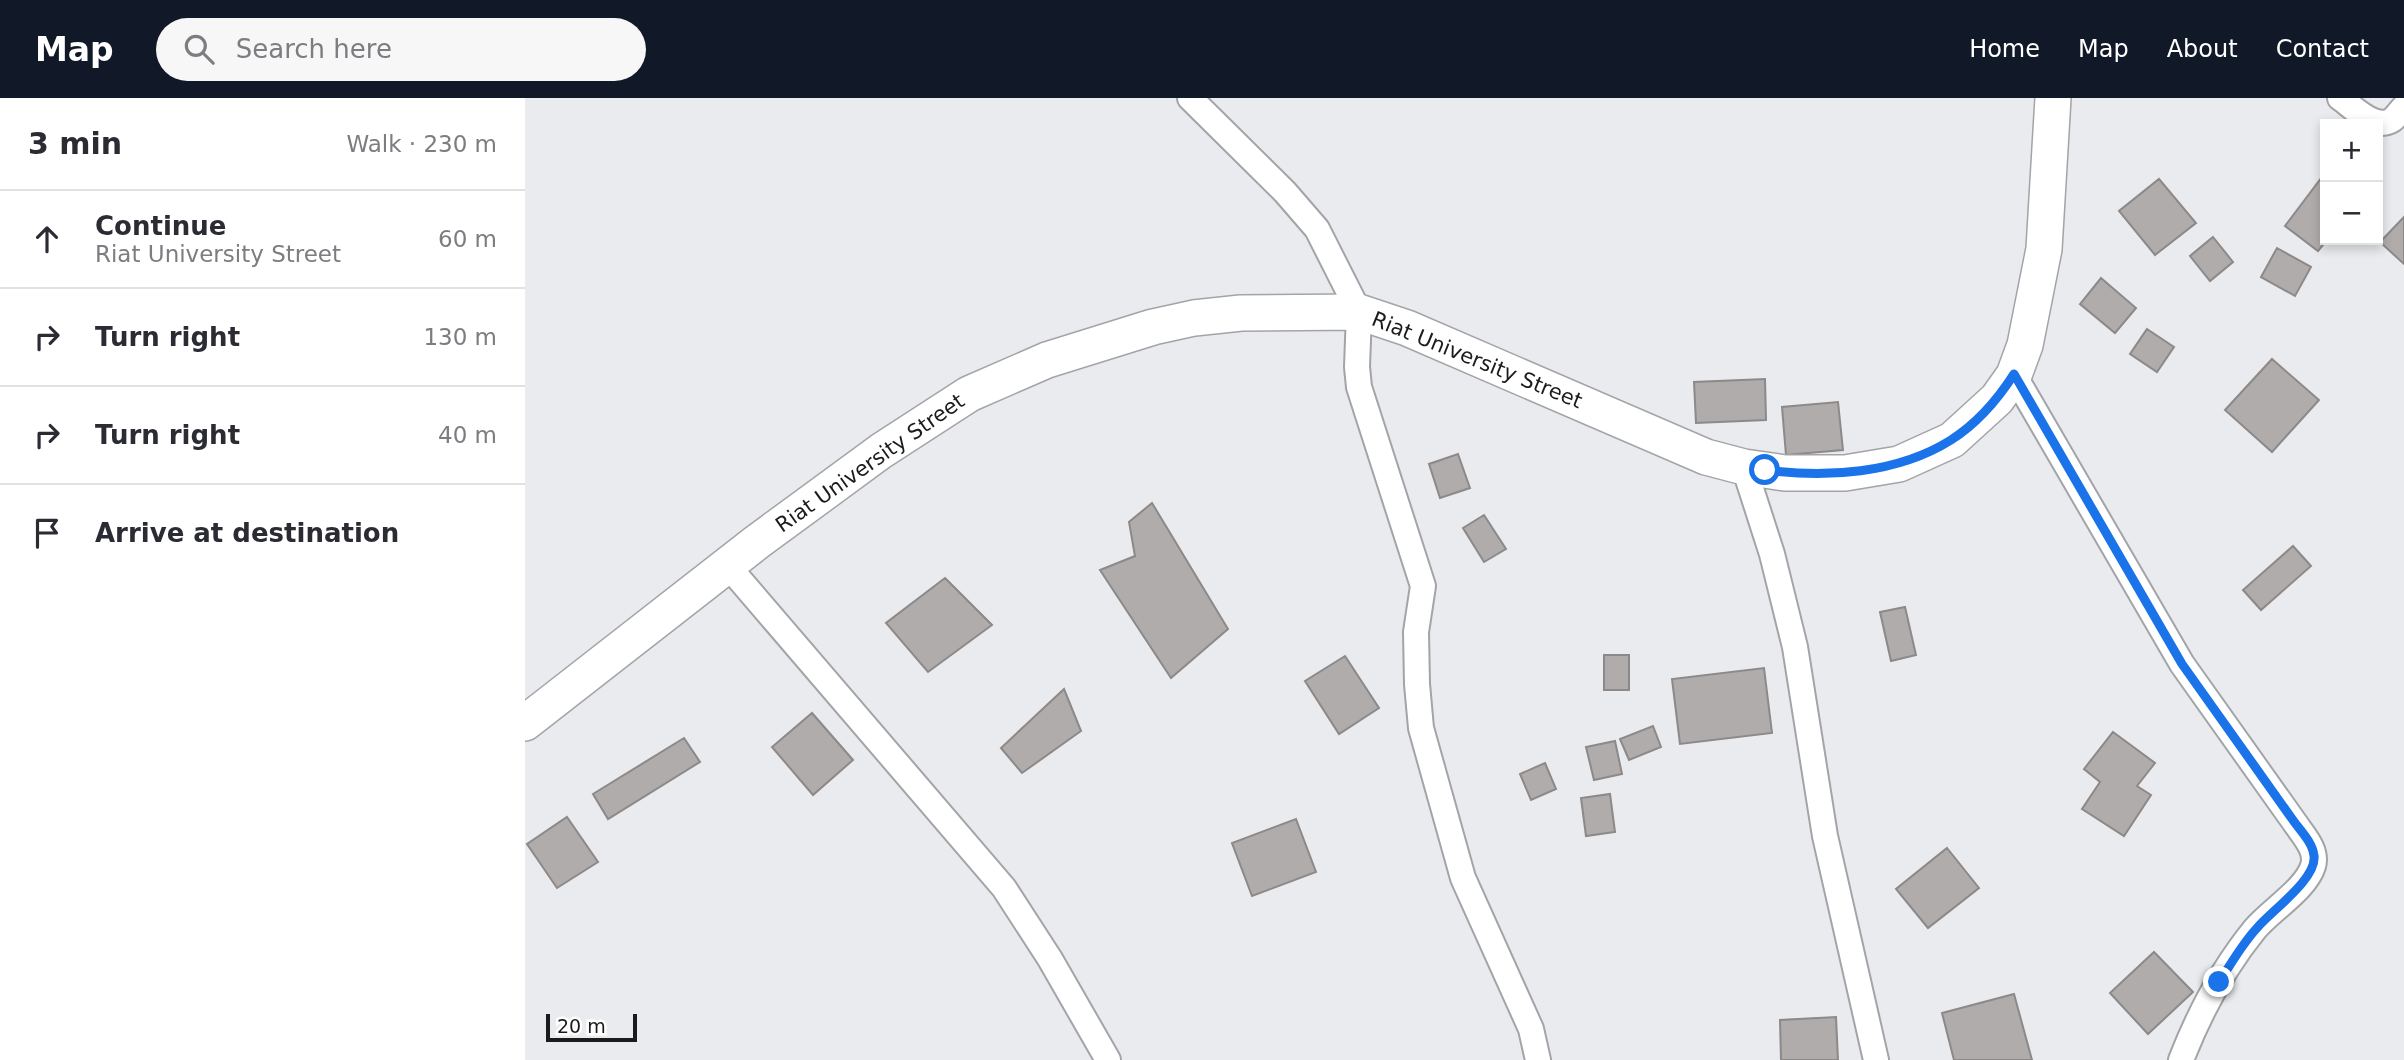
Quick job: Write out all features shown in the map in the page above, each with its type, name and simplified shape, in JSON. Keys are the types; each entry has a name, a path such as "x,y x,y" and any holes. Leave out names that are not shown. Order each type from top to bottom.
{"street":[{"path":"1190,98 1285,192 1317,229 1359,312 1359,387 1423,586 1416,632 1421,727 1463,878 1531,1029 1538,1060"},
{"name":"Riat University Street","path":"525,723 727,566 881,451 969,394 1047,360 1153,327 1194,318 1241,313 1359,312 1407,328 1706,457 1744,467 1785,473 1845,473 1899,464 1952,440 1997,399 2014,374 2025,345 2044,249 2053,98"},
{"path":"2340,98 2370,120 2380,123 2391,121 2404,107"},
{"path":"2014,374 2182,664 2295,823 2310,845 2314,857 2313,868 2304,880 2256,928 2219,982 2181,1060"},
{"path":"1744,467 1772,554 1795,647 1825,836 1876,1060"},
{"path":"727,566 1004,888 1050,959 1108,1060"}],"building":[{"path":"2159,179 2196,223 2155,255 2119,211"},
{"path":"2320,180 2320,245 2323,245 2318,251 2285,226"},
{"path":"2404,217 2404,264 2383,245 2383,239"},
{"path":"2213,237 2233,262 2210,281 2190,256"},
{"path":"2277,248 2311,267 2295,296 2261,277"},
{"path":"2101,278 2136,308 2115,333 2080,304"},
{"path":"2147,329 2174,347 2157,372 2130,354"},
{"path":"2272,359 2319,400 2272,452 2225,410"},
{"path":"1765,379 1766,420 1696,423 1694,382"},
{"path":"1838,402 1843,450 1786,455 1782,407"},
{"path":"1458,454 1470,488 1440,498 1429,464"},
{"path":"1152,503 1228,629 1171,678 1100,570 1135,556 1129,522"},
{"path":"1484,515 1506,549 1484,562 1463,528"},
{"path":"2293,546 2311,566 2261,610 2243,590"},
{"path":"945,578 992,625 928,672 886,623"},
{"path":"1905,607 1916,655 1891,661 1880,612"},
{"path":"1604,655 1629,655 1629,690 1604,690"},
{"path":"1345,656 1379,708 1339,734 1305,681"},
{"path":"1764,668 1772,733 1680,744 1672,679"},
{"path":"1064,689 1081,731 1022,773 1001,748"},
{"path":"812,713 853,760 813,795 772,747"},
{"path":"1653,726 1661,747 1629,760 1620,739"},
{"path":"2113,732 2155,763 2137,786 2151,795 2124,836 2082,809 2100,782 2084,769"},
{"path":"684,738 700,762 608,819 593,794"},
{"path":"1615,741 1622,774 1594,780 1586,747"},
{"path":"1545,763 1556,789 1531,800 1520,774"},
{"path":"1610,794 1615,832 1586,836 1581,798"},
{"path":"567,817 598,862 557,888 527,844"},
{"path":"1296,819 1316,872 1252,896 1232,843"},
{"path":"1947,848 1979,888 1928,928 1896,889"},
{"path":"2154,952 2193,992 2148,1034 2110,993"},
{"path":"2014,994 2032,1060 1954,1060 1942,1013"},
{"path":"1836,1017 1838,1060 1781,1060 1780,1020"}],"route":[{"path":"1765,470 1785,473 1845,473 1899,464 1952,440 1997,399 2014,374 2182,664 2310,845 2314,857 2313,868 2295,891 2256,928 2219,982"}]}
